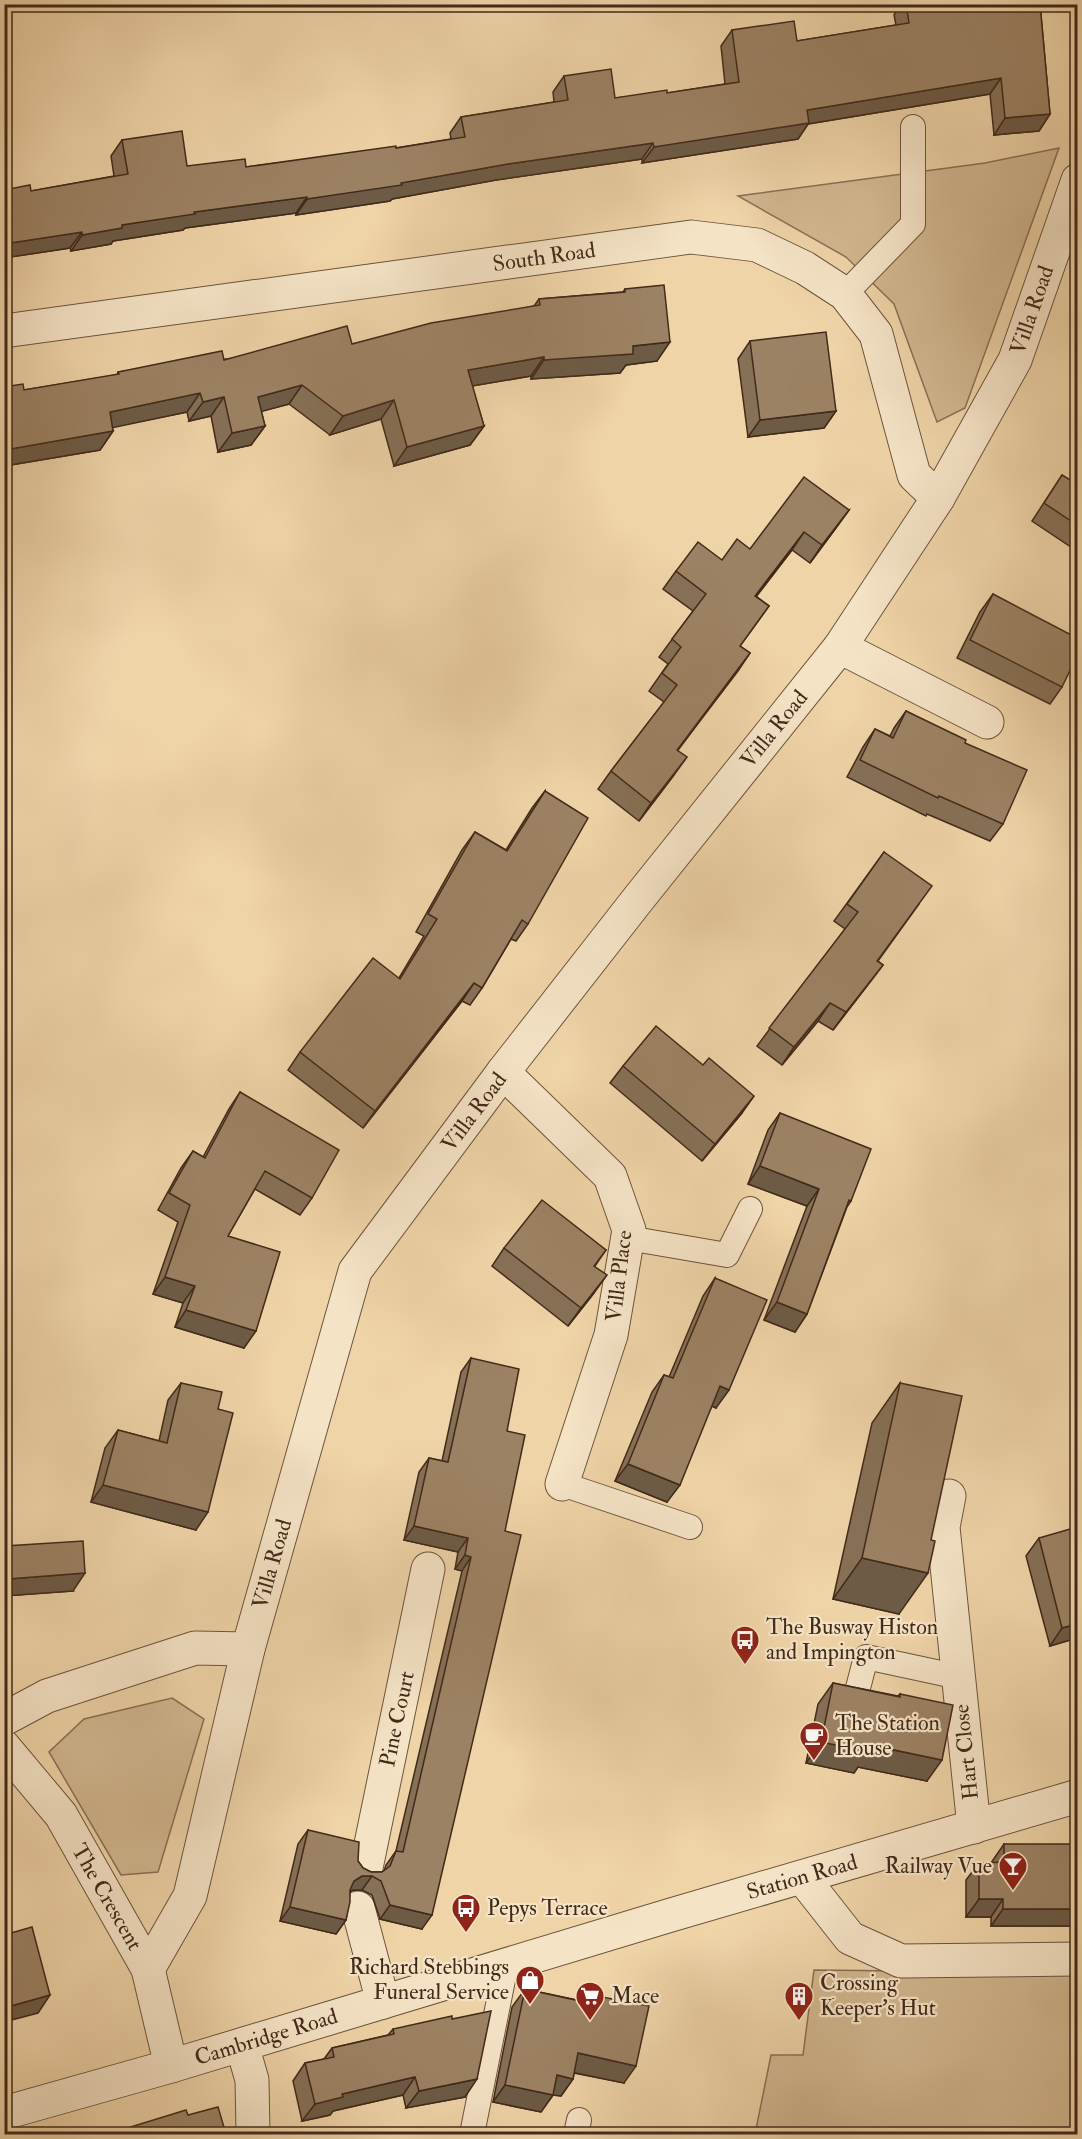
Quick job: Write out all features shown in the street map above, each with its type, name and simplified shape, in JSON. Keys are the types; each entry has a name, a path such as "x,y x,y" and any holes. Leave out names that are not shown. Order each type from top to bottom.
{"street":[{"name":"Villa Road","path":"148,1969 190,1896 248,1649 355,1271 503,1072 840,647 938,498 1015,360 1077,180"},
{"name":"South Road","path":"4,331 691,237 757,245 805,268 845,294 876,334 914,476 938,498"},
{"path":"840,647 987,722"},
{"name":"Villa Place","path":"503,1072 610,1176 629,1230 611,1335 562,1484"},
{"name":"Hart Close","path":"949,1496 943,1527 974,1827"},
{"name":"Pine Court","path":"366,1868 428,1569"},
{"path":"4,1719 48,1696 195,1648 248,1649"},
{"name":"The Crescent","path":"4,1747 61,1815 148,1969 171,2066"},
{"name":"Station Road","path":"733,1896 1077,1796"},
{"path":"801,1877 850,1938 901,1961 1077,1959"},
{"name":"Cambridge Road","path":"4,2113 171,2066 733,1896"},
{"path":"358,1908 383,2002"},
{"path":"242,2044 252,2080 253,2134"}],"lane":[{"path":"845,294 913,224 913,127"},
{"path":"628,1238 727,1255 750,1209"},
{"path":"562,1484 690,1527"},
{"name":"Hart Close","path":"858,1688 866,1657 958,1677"},
{"path":"472,2134 506,1965"}],"shaded area":[{"path":"1059,148 965,408 937,422 894,304 846,257 738,196 985,163"},
{"path":"172,1698 204,1719 158,1872 121,1875 49,1752 84,1719"},
{"path":"814,1970 1077,1973 1077,2134 755,2134 771,2055 803,2055"}],"building":[{"path":"906,4 1040,4 1050,114 1005,118 1001,78 807,110 809,123 654,147 653,143 508,164 401,183 402,185 194,212 195,214 122,225 122,228 82,235 82,232 4,244 4,190 30,185 31,191 128,174 122,140 182,131 187,166 245,159 246,167 465,137 461,117 568,100 564,76 611,69 615,98 739,82 732,30 794,21 797,41 909,23"},
{"path":"664,285 670,342 633,346 633,354 544,360 544,357 468,370 484,426 407,447 394,400 343,416 302,385 258,397 265,426 232,433 224,397 203,402 200,393 110,412 113,431 5,450 4,387 23,384 24,390 119,374 118,372 222,351 224,360 347,326 352,344 431,323 540,305 539,299 625,292 625,289"},
{"path":"826,332 836,411 760,420 750,341"},
{"path":"1062,475 1075,483 1077,479 1077,525 1044,503"},
{"path":"804,477 849,510 822,545 804,532 755,596 769,606 740,646 750,653 677,750 687,757 651,803 611,771 677,685 662,673 681,647 672,639 706,594 676,571 698,542 722,560 737,539 750,549"},
{"path":"993,594 1077,638 1077,656 1062,687 970,640"},
{"path":"906,711 966,740 965,743 1027,770 1003,824 939,796 938,798 860,760 875,729 893,738"},
{"path":"545,791 588,818 528,924 522,920 482,988 474,983 375,1111 300,1052 373,958 400,979 437,919 428,914 475,832 507,851"},
{"path":"884,852 932,886 877,961 883,965 846,1012 830,1003 794,1047 769,1028 858,912 847,904"},
{"path":"656,1026 703,1065 709,1058 754,1096 715,1144 623,1066"},
{"path":"240,1092 339,1150 312,1198 265,1171 228,1236 280,1252 256,1331 186,1310 195,1286 165,1277 190,1205 169,1193 193,1151 205,1158"},
{"path":"780,1113 871,1149 851,1201 849,1200 807,1314 777,1302 819,1189 760,1166"},
{"path":"542,1200 606,1250 594,1266 607,1275 581,1308 504,1248"},
{"path":"715,1278 767,1300 729,1390 720,1386 680,1485 628,1464 664,1375 673,1378"},
{"path":"471,1358 519,1369 507,1431 525,1435 505,1531 521,1535 432,1915 390,1905 381,1881 372,1876 362,1876 354,1881 350,1890 346,1920 290,1907 308,1830 359,1842 358,1861 363,1868 371,1872 382,1872 390,1866 396,1851 403,1852 471,1557 465,1555 468,1538 414,1526 429,1458 448,1462"},
{"path":"181,1383 222,1392 218,1409 233,1413 208,1512 103,1485 118,1430 167,1443"},
{"path":"900,1383 962,1396 931,1540 935,1541 928,1573 862,1558"},
{"path":"1077,1527 1077,1624 1062,1628 1039,1538"},
{"path":"83,1541 85,1573 8,1579 5,1546"},
{"path":"833,1683 953,1705 942,1760 870,1745 869,1752 821,1742"},
{"name":"Railway Vue","path":"1004,1844 1072,1844 1072,1871 1077,1871 1077,1909 1003,1909 1003,1899 979,1899 979,1863 1004,1862"},
{"path":"32,1927 50,1995 4,2008 4,1935"},
{"path":"525,1989 580,2001 582,1993 649,2006 636,2066 578,2053 573,2079 557,2075 553,2095 505,2085"},
{"path":"491,2011 477,2079 419,2091 415,2077 342,2094 343,2097 315,2104 305,2063 334,2057 332,2048 394,2034 393,2029 452,2016 452,2019"},
{"path":"218,2107 226,2134 108,2134 186,2110 188,2115"}],"place":[{"name":"The Busway Histon and Impington","path":"745,1666"},
{"name":"The Station House","path":"814,1762"},
{"name":"Railway Vue","path":"1013,1892"},
{"name":"Pepys Terrace","path":"466,1934"},
{"name":"Richard Stebbings Funeral Service","path":"530,2006"},
{"name":"Mace","path":"590,2022"},
{"name":"Crossing Keeper's Hut","path":"799,2022"}]}
